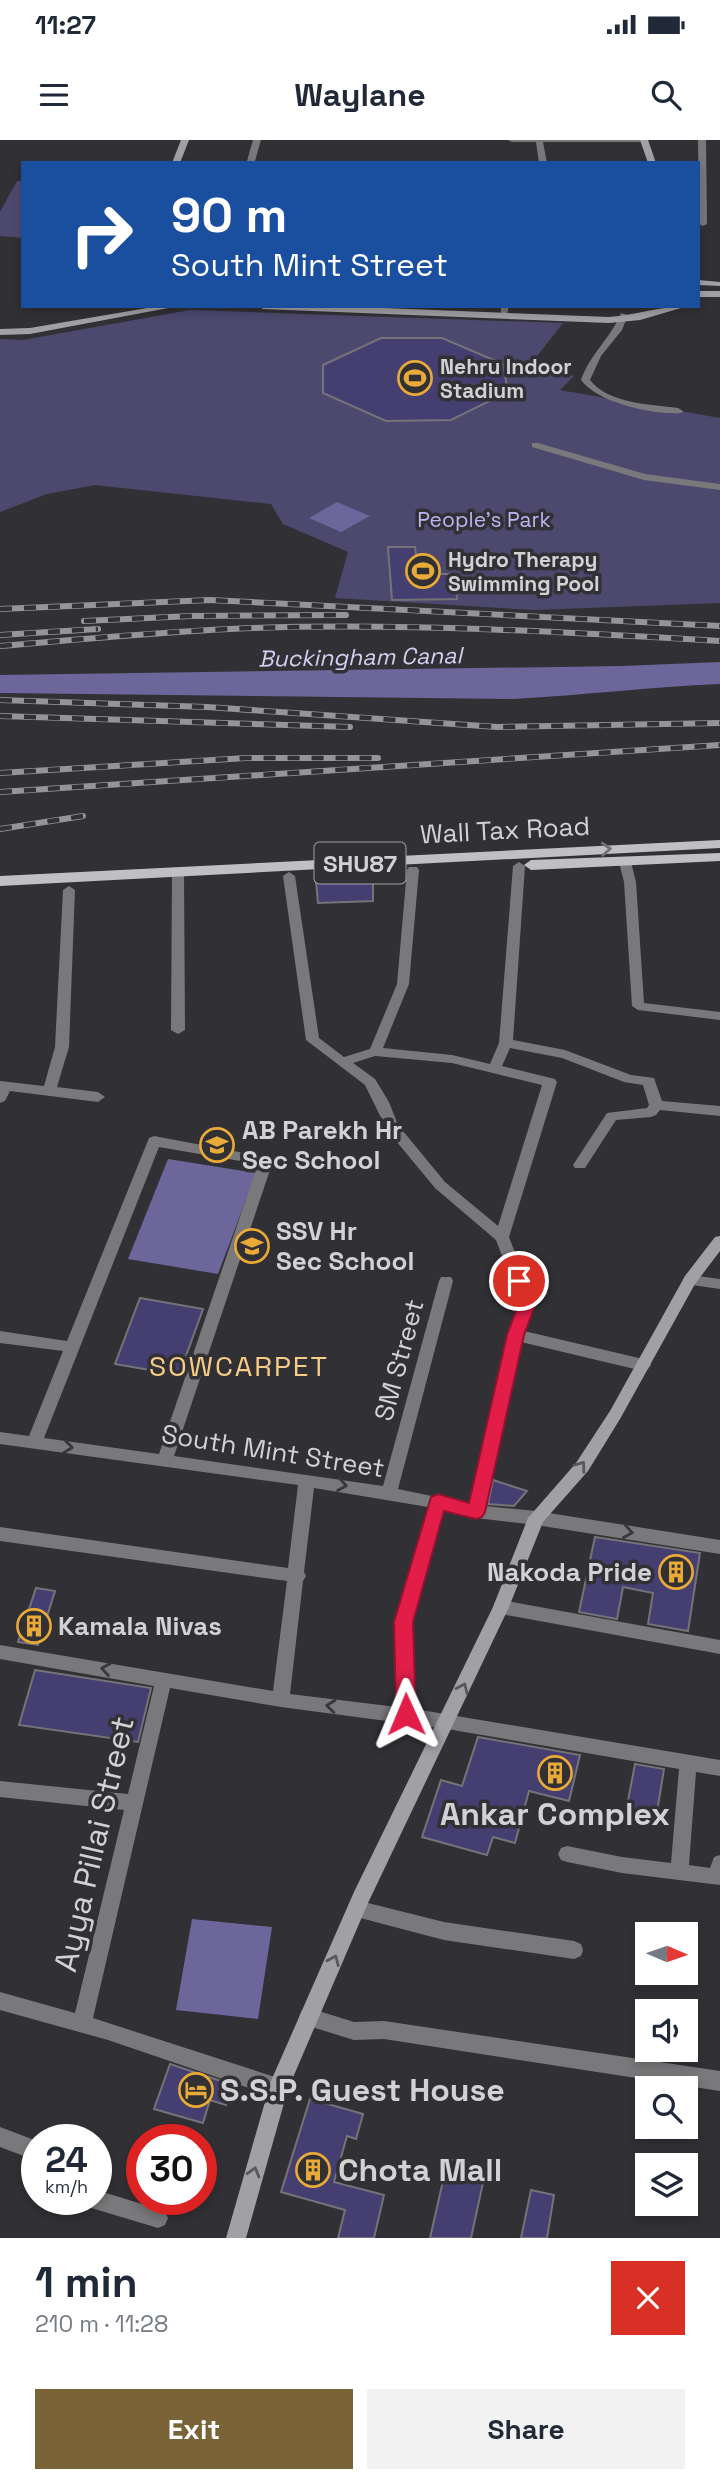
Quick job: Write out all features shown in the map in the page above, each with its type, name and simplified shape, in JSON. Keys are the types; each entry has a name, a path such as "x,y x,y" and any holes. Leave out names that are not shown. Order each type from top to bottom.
{"main road":[{"path":"177,161 185,140"},
{"path":"644,140 651,161"},
{"path":"700,280 720,284"},
{"path":"703,295 720,294"},
{"path":"92,317 97,308"},
{"path":"0,327 29,329 136,308"},
{"path":"0,332 161,308"},
{"path":"335,308 624,317 673,308"},
{"path":"465,308 624,317 658,308"},
{"name":"Wall Tax Road","path":"0,893 69,890 178,877 720,844"},
{"name":"Wall Tax Road","path":"0,881 289,876 720,857"},
{"path":"236,2238 278,2088 356,1909 501,1607 536,1518 582,1466 690,1280 720,1241"}],"street":[{"path":"251,161 257,140"},
{"path":"512,140 644,140"},
{"path":"539,140 543,161"},
{"path":"702,140 703,224"},
{"path":"624,317 620,329 602,348 584,380 590,390 605,398 678,411"},
{"path":"535,444 644,477 720,487"},
{"path":"625,862 630,882 638,1006 720,1016"},
{"path":"494,1070 506,1043 519,866"},
{"path":"374,1052 403,984 413,870"},
{"path":"289,876 313,1040 370,1082 392,1127 440,1185 502,1237 527,1303 515,1335 476,1512"},
{"path":"178,877 178,1030"},
{"path":"50,1090 62,1047 69,890"},
{"path":"506,1043 565,1054 629,1079 649,1081 656,1105"},
{"path":"341,1062 374,1052 452,1059 550,1082 502,1237"},
{"path":"2,1089 50,1090 98,1097"},
{"path":"656,1105 720,1111"},
{"path":"579,1165 612,1116 651,1112 656,1105"},
{"path":"34,1443 154,1141 266,1161 165,1459"},
{"path":"690,1280 720,1284"},
{"name":"SM Street","path":"389,1493 446,1281"},
{"path":"515,1335 643,1364"},
{"path":"0,1337 73,1347"},
{"name":"South Mint Street","path":"0,1438 307,1480 438,1502 476,1512 536,1518 720,1547"},
{"path":"281,1700 298,1576 307,1480"},
{"path":"406,1714 404,1622 438,1502"},
{"path":"0,1534 298,1576"},
{"path":"501,1607 720,1647"},
{"path":"0,1652 281,1700 406,1714 720,1768"},
{"name":"Ayya Pillai Street","path":"82,2024 132,1803 164,1679"},
{"path":"679,1872 688,1763"},
{"path":"0,1789 132,1803"},
{"path":"567,1854 719,1877 720,1863"},
{"path":"356,1909 444,1931 573,1950"},
{"path":"0,2001 82,2024 278,2088"},
{"path":"309,2017 354,2031 384,2030 720,2081"},
{"path":"0,2137 21,2145"},
{"path":"112,2205 158,2218"}],"green space":[{"path":"17,181 21,181 21,238 0,236 0,212"},
{"name":"People's Park","path":"190,310 563,323 530,365 574,376 560,390 720,418 720,603 534,610 335,598 348,552 283,524 271,504 95,485 47,494 0,512 0,339 23,340"}],"shaded area":[{"path":"337,502 370,516 341,532 309,518"},
{"path":"720,662 720,684 514,699 0,693 0,675 622,666"},
{"path":"168,1159 256,1173 218,1274 128,1259"},
{"path":"192,1919 272,1927 258,2019 176,2010"}],"building":[{"name":"Nehru Indoor Stadium","path":"381,338 442,338 503,364 508,392 451,420 386,421 323,393 323,365"},
{"name":"Hydro Therapy Swimming Pool","path":"388,547 415,547 417,564 425,564 428,574 455,574 457,599 392,600"},
{"path":"373,878 373,901 318,903 316,881"},
{"path":"140,1298 203,1309 179,1375 115,1364"},
{"path":"493,1480 527,1491 514,1506 488,1504"},
{"path":"595,1537 700,1553 688,1631 648,1624 653,1593 623,1587 617,1619 579,1612"},
{"name":"Kamala Nivas","path":"36,1588 55,1591 38,1645 18,1642"},
{"path":"35,1670 151,1688 138,1742 19,1725"},
{"path":"478,1737 580,1755 569,1801 529,1791 515,1843 493,1837 487,1855 422,1837 441,1780 462,1786"},
{"path":"635,1764 664,1769 657,1812 642,1808 641,1815 626,1811"},
{"name":"S.S.P. Guest House","path":"170,2064 233,2085 226,2105 210,2100 203,2123 154,2109"},
{"path":"310,2099 363,2114 356,2139 347,2136 334,2182 384,2195 374,2238 338,2238 345,2210 281,2192"},
{"path":"448,2159 486,2169 471,2238 430,2238"},
{"path":"531,2190 554,2195 547,2238 521,2238"}],"railway":[{"path":"0,609 210,600 720,626"},
{"path":"84,621 191,616 346,615"},
{"path":"0,646 190,631 312,627 487,629 720,641"},
{"path":"0,635 98,629"},
{"path":"0,700 207,707 497,727 720,723"},
{"path":"0,716 350,727"},
{"path":"0,792 720,745"},
{"path":"0,773 246,758 378,758"},
{"path":"0,829 83,816"}],"place":[{"name":"Nehru Indoor Stadium","path":"415,378"},
{"name":"Hydro Therapy Swimming Pool","path":"423,571"},
{"name":"AB Parekh Hr Sec School","path":"217,1145"},
{"name":"SSV Hr Sec School","path":"252,1246"},
{"name":"Nakoda Pride","path":"676,1572"},
{"name":"Kamala Nivas","path":"34,1626"},
{"name":"Ankar Complex","path":"555,1773"},
{"name":"S.S.P. Guest House","path":"196,2090"},
{"name":"Chota Mall","path":"313,2170"}],"district":[{"name":"SOWCARPET","path":"239,1366"}],"route":[{"path":"406,1714 404,1622 438,1502 476,1512 515,1335 527,1303 519,1281"}],"water label":[{"name":"Buckingham Canal","path":"360,657"}]}
